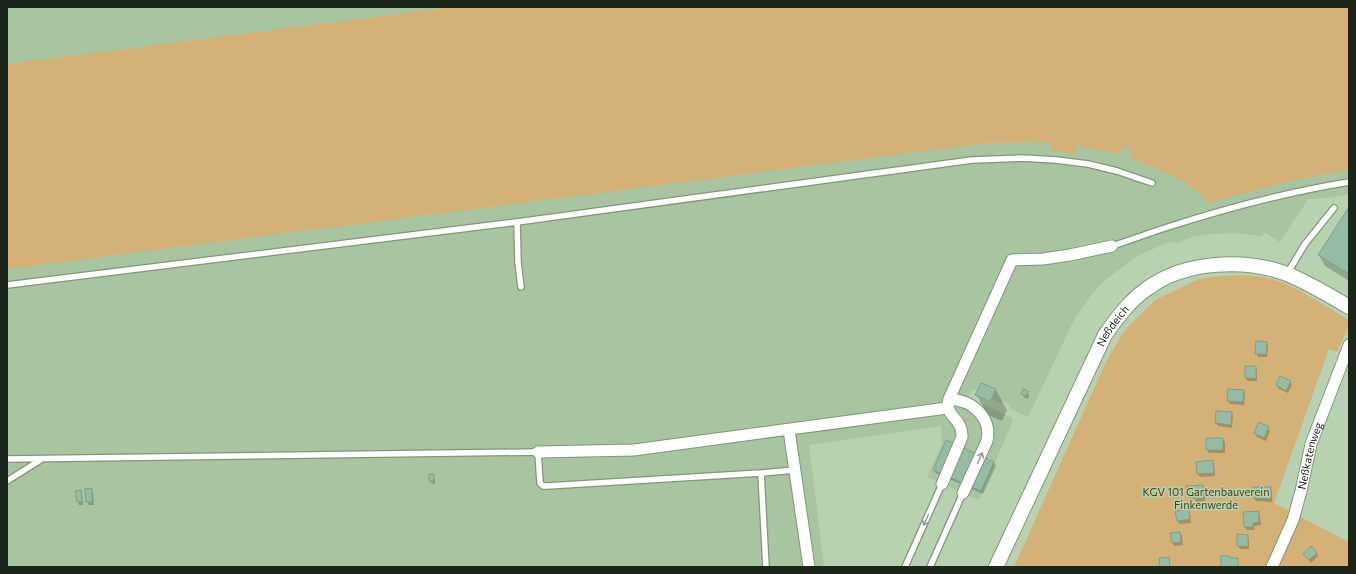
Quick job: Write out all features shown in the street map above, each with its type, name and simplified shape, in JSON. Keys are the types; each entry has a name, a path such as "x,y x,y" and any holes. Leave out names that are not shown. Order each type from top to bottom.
{"street":[{"path":"942,484 962,437 960,425 950,414 948,404 1012,260 1043,259 1112,246"},
{"name":"Neßdeich","path":"996,567 1105,335 1125,309 1147,288 1163,279 1196,268 1221,264 1237,264 1269,268 1287,274 1307,283 1349,307"},
{"name":"Neßkatenweg","path":"1272,567 1293,520 1311,444 1349,345"},
{"path":"538,452 634,450 789,430 948,404 957,399 966,402 973,407 984,419 988,426 989,433 987,441 963,493"},
{"path":"789,430 809,567"}],"lane":[{"path":"7,285 517,222 972,160 1022,158 1088,164 1117,171 1152,183"},
{"path":"1112,246 1169,227 1265,200 1308,189 1349,182"},
{"path":"1287,274 1305,244 1334,208"},
{"path":"517,222 518,262 521,287"},
{"path":"7,459 538,452 540,481 545,486 795,470"},
{"path":"7,481 42,459"},
{"path":"761,473 766,567"},
{"path":"905,567 942,484"},
{"path":"930,567 963,493"}],"shaded area":[{"path":"7,7 1349,7 1349,194 1327,198 1308,199 1280,242 1264,232 1262,236 1233,233 1210,234 1192,237 1177,243 1169,242 1133,259 1104,281 1091,295 1074,320 1028,417 1009,408 1011,405 1002,401 1001,403 973,389 969,397 1012,418 1012,423 979,500 927,477 942,445 941,426 809,445 824,567 7,567"}],"green space":[{"path":"453,7 1349,7 1349,170 1296,180 1209,203 1184,181 1129,157 1133,149 1124,147 1118,154 1075,145 1076,154 1053,151 1049,142 988,143 7,269 7,64"},
{"name":"KGV 101 Gartenbauverein Finkenwerde","path":"1220,276 1254,276 1278,281 1303,293 1349,320 1349,325 1337,352 1329,349 1274,503 1349,542 1349,567 1014,567 1106,362 1120,338 1129,326 1155,300 1199,279"}],"building":[{"path":"1349,207 1349,274 1318,255"},
{"path":"1256,341 1267,342 1266,354 1255,354"},
{"path":"1245,366 1256,366 1256,378 1245,378"},
{"path":"1280,376 1291,381 1286,391 1276,385"},
{"path":"981,383 996,389 990,402 975,395"},
{"path":"1023,389 1028,391 1026,396 1021,394"},
{"path":"1228,389 1244,390 1243,402 1227,401"},
{"path":"1216,411 1232,412 1231,425 1215,423"},
{"path":"1259,422 1269,427 1264,438 1254,433"},
{"path":"1206,438 1223,438 1223,450 1206,450"},
{"path":"946,440 994,462 981,491 933,470"},
{"path":"1213,460 1214,473 1197,474 1196,462"},
{"path":"429,474 434,474 434,481 429,481"},
{"path":"1203,485 1204,498 1194,499 1193,495 1187,496 1186,486"},
{"path":"1253,487 1271,487 1271,499 1253,498"},
{"path":"92,488 92,502 86,502 85,489"},
{"path":"81,490 82,502 77,502 75,491"},
{"path":"1189,510 1190,519 1177,521 1175,511"},
{"path":"1259,511 1259,522 1253,523 1253,527 1244,527 1243,512"},
{"path":"1180,532 1181,542 1172,543 1170,533"},
{"path":"1237,534 1248,535 1248,546 1237,546"},
{"path":"1311,546 1317,553 1309,560 1303,554"},
{"path":"1221,556 1238,558 1238,567 1221,567"},
{"path":"1169,557 1170,567 1160,567 1159,558"}]}
